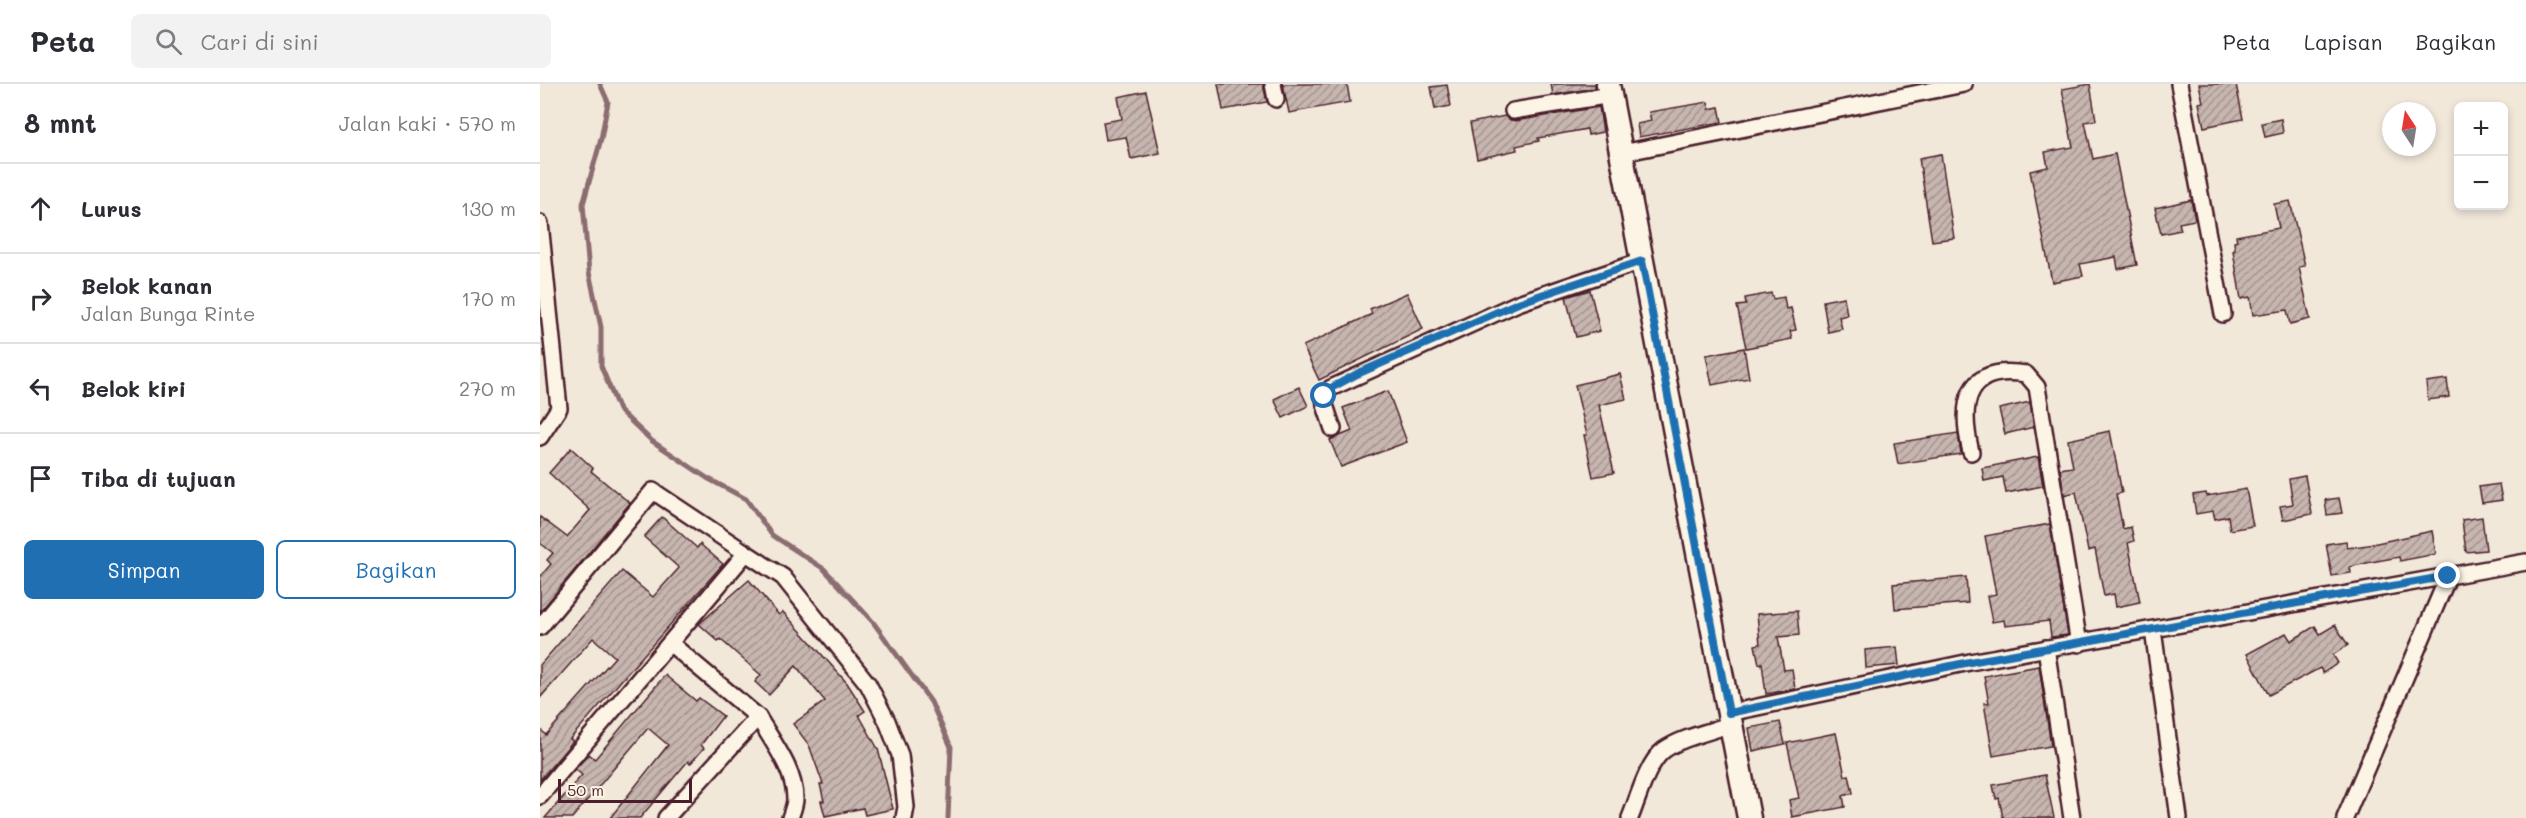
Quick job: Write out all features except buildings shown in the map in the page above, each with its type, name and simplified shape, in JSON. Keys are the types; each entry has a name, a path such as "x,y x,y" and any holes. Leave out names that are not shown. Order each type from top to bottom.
{"street":[{"path":"1622,153 1964,84"},
{"path":"2179,84 2223,314"},
{"path":"1513,111 1610,90 1749,818"},
{"path":"540,222 559,408 540,437"},
{"path":"1333,429 1324,405 1324,396 1331,388 1518,303 1642,261"},
{"path":"1971,452 1965,428 1968,395 1973,386 1981,379 1993,375 2016,372 2026,374 2037,387 2079,644"},
{"path":"540,627 653,491 783,577 868,684 887,721 900,755 906,807 904,818"},
{"path":"540,796 746,553"},
{"path":"1630,818 1644,783 1663,751 1730,719 1970,662 2526,562"},
{"path":"2345,818 2448,576"},
{"path":"2153,630 2179,818"},
{"path":"671,644 758,717 785,763 791,781 795,800 790,818"},
{"path":"2046,648 2072,818"},
{"path":"666,818 758,717"}],"waterway":[{"path":"600,84 608,102 601,139 583,204 589,272 601,327 601,366 619,410 652,441 707,478 746,499 772,535 824,569 873,622 931,702 951,747 948,818"}],"route":[{"path":"1324,396 1331,388 1357,374 1518,303 1642,261 1729,713 1970,662 2448,576"}]}
